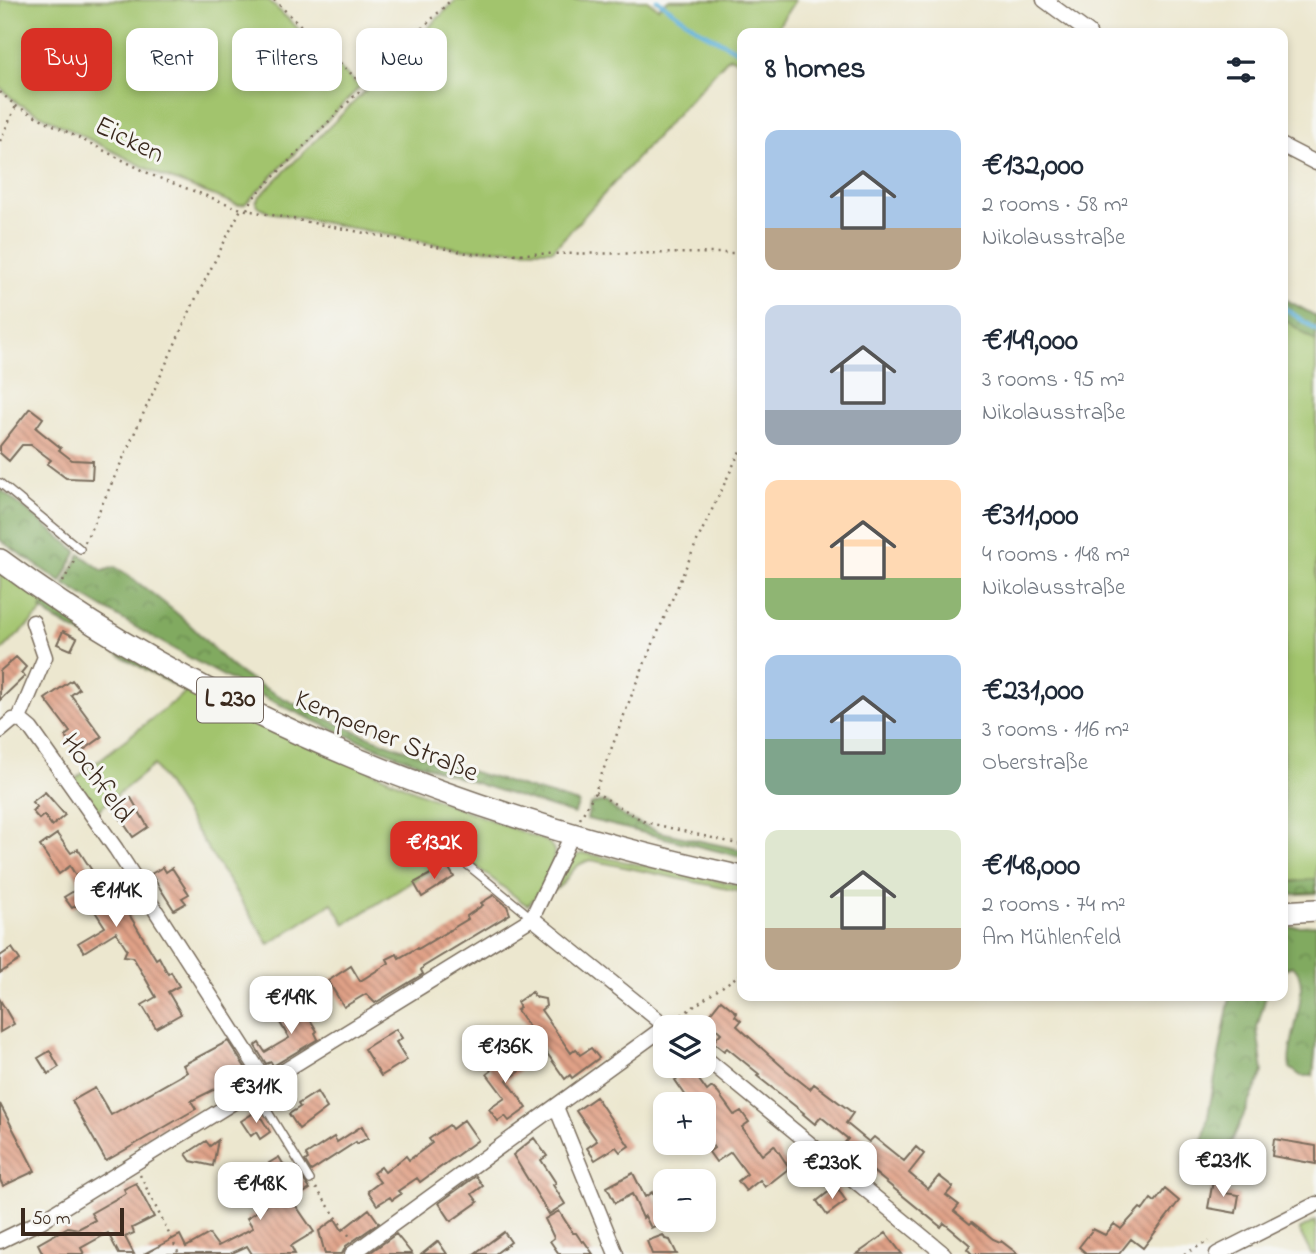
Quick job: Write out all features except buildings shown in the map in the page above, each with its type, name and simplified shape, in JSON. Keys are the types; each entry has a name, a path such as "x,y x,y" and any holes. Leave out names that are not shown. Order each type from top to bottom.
{"main road":[{"name":"Kempener Straße","path":"0,560 143,654 237,703 374,766 477,806 578,824 737,875"},
{"path":"1288,912 1316,910"}],"street":[{"path":"1044,0 1082,28"},
{"path":"1288,149 1316,163"},
{"path":"0,731 13,720 19,719 44,657 33,622"},
{"name":"Hochfeld","path":"19,719 31,729 116,849 260,1085"},
{"path":"0,1241 41,1221 532,918 578,824"},
{"path":"532,918 653,1016"},
{"path":"355,1251 653,1036"},
{"path":"716,1067 944,1254"},
{"path":"556,1107 617,1254"},
{"path":"1217,1254 1316,1204"}],"lane":[{"path":"0,483 80,549"},
{"path":"437,840 532,918"},
{"path":"260,1085 310,1180"}],"path":[{"path":"274,0 356,78"},
{"path":"423,28 451,0"},
{"path":"247,209 254,197 279,171 361,91"},
{"name":"Eicken","path":"0,92 16,106 154,176 241,209 473,254 737,253"},
{"path":"0,141 16,106"},
{"path":"61,586 88,536 195,300 241,209"},
{"path":"578,824 595,792 652,646 698,539 737,457"},
{"path":"595,792 645,821 737,844"},
{"path":"683,1015 737,977"},
{"path":"134,1162 179,1254"},
{"path":"310,1180 355,1251"}],"green space":[{"path":"0,0 268,0 298,28 232,28 232,91 342,91 342,70 356,83 356,91 245,204 238,205 160,175 17,103 0,87"},
{"path":"456,0 647,0 658,8 668,0 795,0 777,28 737,28 737,60 729,57 553,250 462,249 269,212 256,202 365,91 447,91 447,28 428,28"},
{"path":"1288,301 1316,316 1316,342 1288,322"},
{"path":"1288,322 1316,342 1316,879 1288,882"},
{"path":"0,489 77,551 61,582 0,540"},
{"path":"80,554 103,571 115,567 125,573 183,619 238,672 285,699 408,751 579,803 574,814 387,752 284,707 209,669 64,584"},
{"path":"0,569 47,602 41,608 42,612 0,652"},
{"path":"47,602 236,711 230,715 222,712 52,618 41,608"},
{"path":"186,692 217,709 236,711 423,794 548,842 554,850 554,857 545,880 527,905 438,837 433,842 451,857 345,924 332,903 269,944 154,765 97,811 74,780"},
{"path":"606,803 626,818 660,832 737,849 737,856 587,819 590,805"},
{"path":"583,853 737,885 737,891 591,860 577,866 554,890 573,857"},
{"path":"1316,879 1316,893 1288,895 1288,882"},
{"path":"1316,925 1316,1041 1313,1076 1301,1076 1290,1068 1289,1058 1301,985 1299,974 1292,966 1288,968 1288,927"},
{"path":"1229,1001 1265,1001 1257,1028 1263,1072 1226,1150 1216,1156 1202,1148"},
{"path":"1316,1221 1316,1254 1311,1254 1299,1230"}],"waterway":[{"path":"657,0 701,31 737,50"},
{"path":"1288,310 1316,330"}]}
